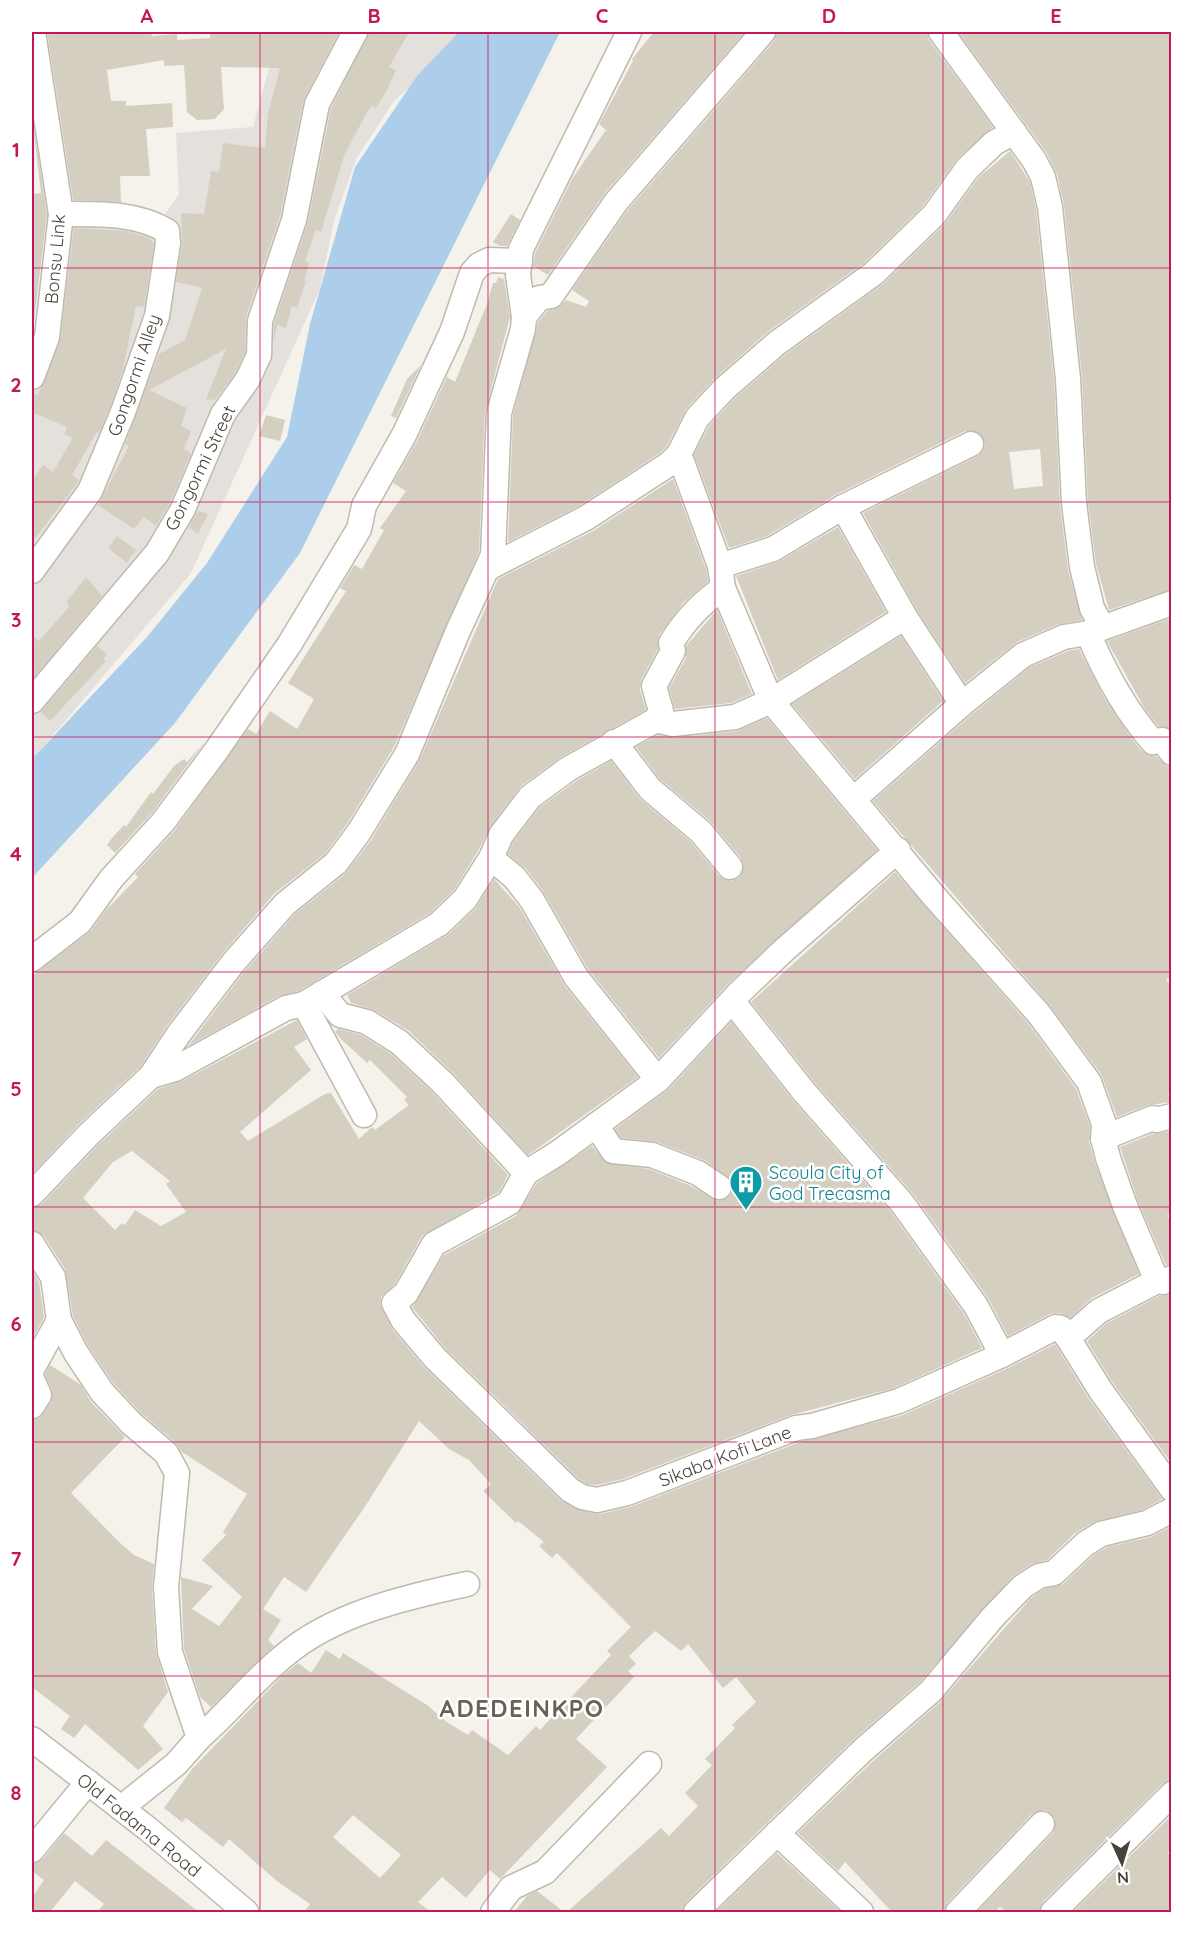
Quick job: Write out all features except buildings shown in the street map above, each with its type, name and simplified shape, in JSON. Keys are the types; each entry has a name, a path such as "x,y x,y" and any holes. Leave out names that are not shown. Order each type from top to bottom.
{"street":[{"name":"Bonsu Link","path":"32,377 47,337 61,214 33,32"},
{"name":"Gongormi Street","path":"32,701 157,553 183,509 223,414 248,379 259,355 260,321 294,220 317,104 355,32"},
{"path":"32,1194 88,1135 151,1076 178,1035 233,963 285,904 336,863 359,832 407,754 458,630 490,567 496,513 499,413 523,329 524,317 518,275 521,249 629,32"},
{"path":"524,317 538,298 551,296 616,202 763,32"},
{"path":"941,32 1035,159 1043,177 1050,207 1068,379 1076,522 1082,567 1095,630 1136,720 1153,742 1162,740 1172,753"},
{"path":"490,567 586,518 648,480 679,454 697,418 724,389 777,343 873,274 934,215 967,169 994,143 1014,132"},
{"name":"Gongormi Alley","path":"32,571 90,491 123,412 157,316 168,243 167,231 156,224 111,213 61,214"},
{"path":"32,959 80,922 111,879 163,822 216,751 289,645 359,529 364,506 404,435 452,332 472,273 479,265 489,260 520,261"},
{"path":"151,1076 175,1069 286,1008 313,998 439,924 465,899 491,858 501,835 530,797 568,769 656,720 661,711 654,686 673,651 671,643 683,623 706,599 722,577 843,507 971,444"},
{"path":"679,454 722,577 771,701 824,766 855,798 933,895 1059,1037 1089,1082 1104,1124 1102,1137 1125,1206 1164,1280 1099,1311 1068,1338 1101,1391 1172,1489"},
{"path":"843,507 905,617 962,704"},
{"path":"855,798 962,704 1023,655 1064,637 1095,630 1172,603"},
{"path":"656,720 673,724 735,717 771,701 905,617"},
{"path":"614,742 650,789 700,832 730,867"},
{"path":"313,998 339,1015 367,1022 399,1042 443,1083 526,1173 658,1080 783,951 898,850"},
{"path":"491,858 514,877 532,900 576,977 658,1080"},
{"path":"313,998 364,1115"},
{"path":"733,1002 805,1093 902,1203 976,1306 1002,1355"},
{"path":"1102,1137 1153,1118 1156,1120 1172,1116"},
{"path":"596,1125 613,1150 652,1155 698,1173 719,1186"},
{"name":"Sikaba Kofi Lane","path":"526,1173 510,1203 434,1244 406,1293 394,1303 403,1320 435,1358 570,1490 582,1497 597,1500 627,1493 796,1428 812,1426 899,1401 1056,1328 1061,1328 1068,1338"},
{"path":"32,1244 53,1276 58,1320 76,1353 102,1392 131,1423 166,1453 177,1473 166,1587 170,1652 199,1738"},
{"path":"32,1369 58,1320"},
{"path":"32,1379 39,1395 32,1406"},
{"path":"696,1912 863,1750 931,1691 1022,1587 1039,1576 1054,1573 1085,1544 1101,1534 1147,1523 1172,1510"},
{"path":"121,1808 176,1764 199,1738 232,1709 284,1655 317,1631 408,1596 467,1584"},
{"name":"Old Fadama Road","path":"32,1738 121,1808 246,1912"},
{"path":"493,1912 511,1888 545,1872 649,1764"},
{"path":"32,1851 87,1782"},
{"path":"1053,1912 1172,1794"},
{"path":"958,1912 1042,1824"},
{"path":"777,1833 861,1912"}],"shaded area":[{"path":"284,32 471,32 394,101 356,159 335,218 319,291 191,573 32,760 32,363 67,214 163,217 179,194 176,133 253,127 271,61"}],"water":[{"path":"459,32 560,32 300,553 175,723 32,878 32,759 147,637 207,563 287,437 310,324 355,167 417,76"}],"place":[{"name":"Scoula City of God Trecasma","path":"746,1211"}],"district":[{"name":"ADEDEINKPO","path":"522,1708"}]}
